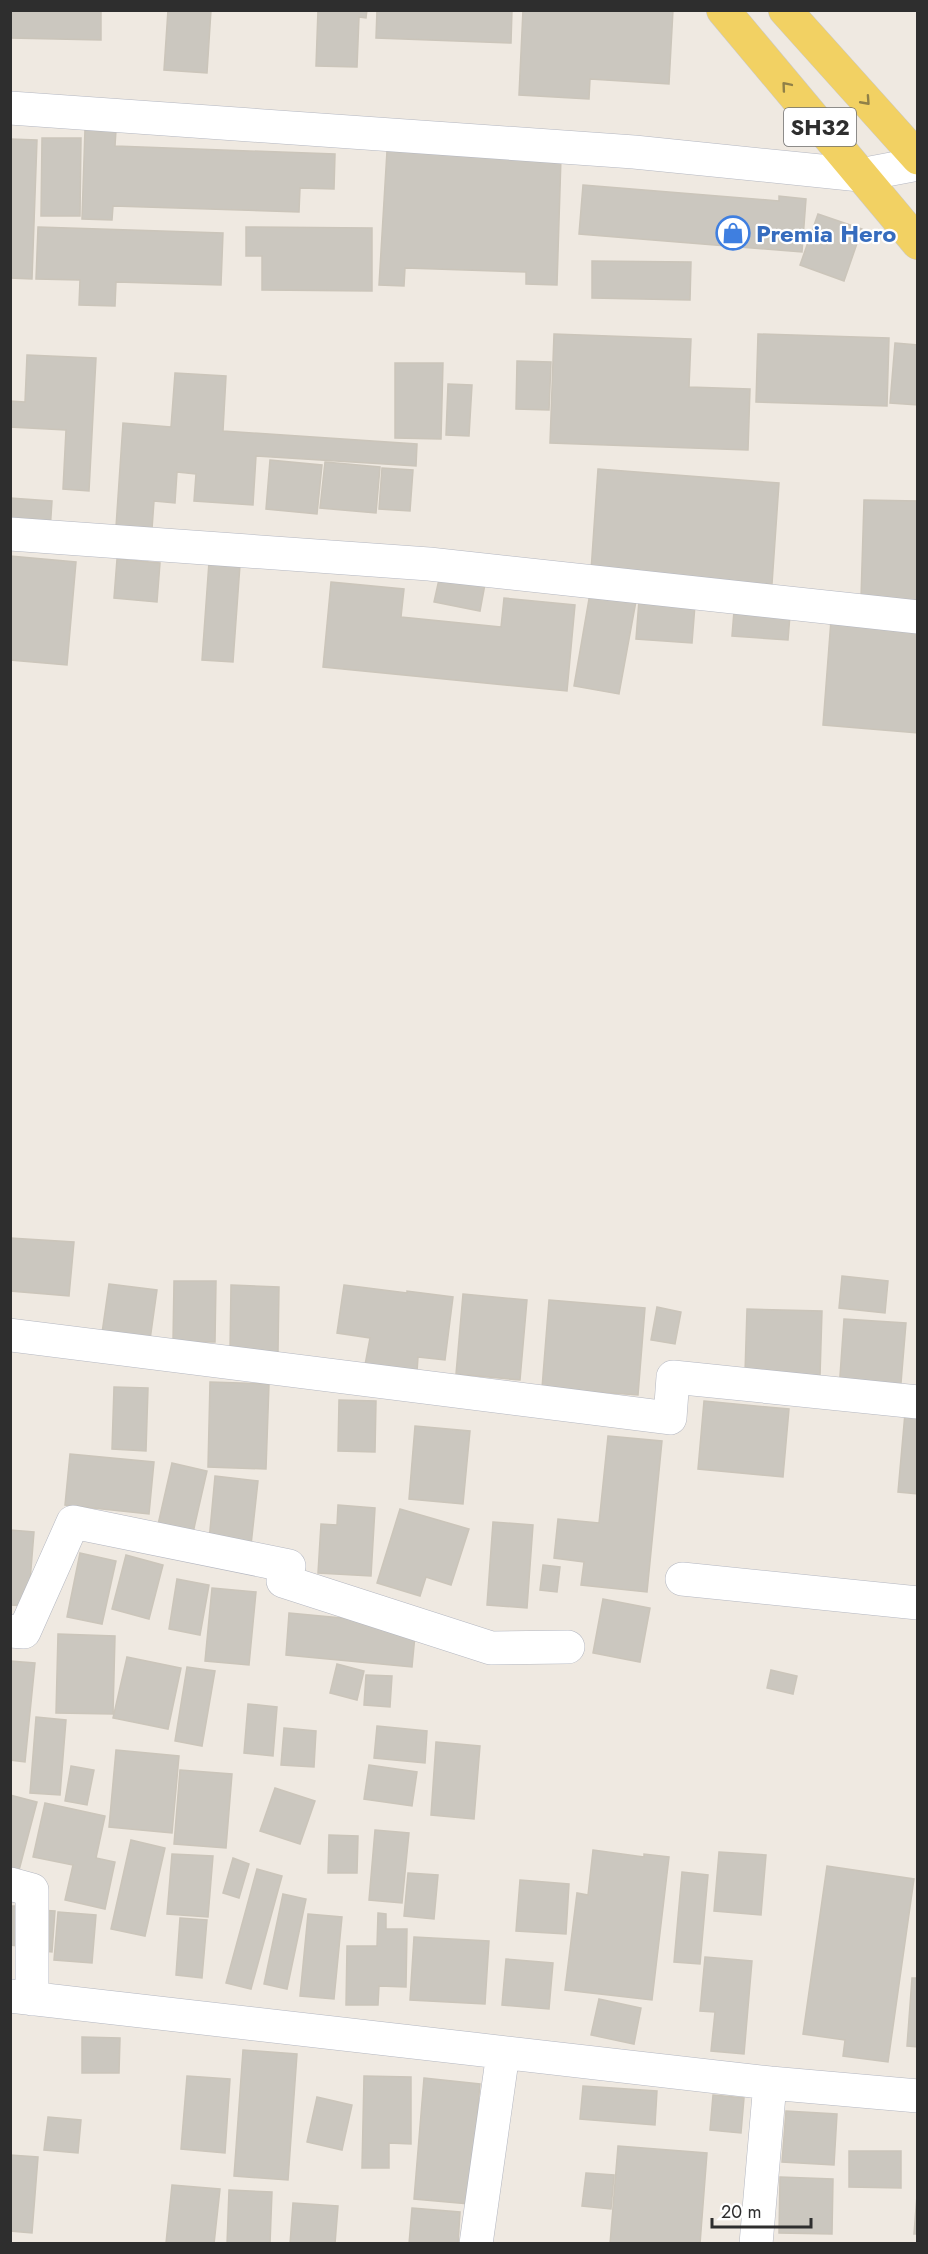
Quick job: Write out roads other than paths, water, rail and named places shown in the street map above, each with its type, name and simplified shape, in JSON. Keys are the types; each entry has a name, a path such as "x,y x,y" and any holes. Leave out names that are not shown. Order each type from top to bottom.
{"main road":[{"name":"SH32","path":"723,10 918,243"},
{"name":"SH32","path":"784,10 918,158"}],"street":[{"path":"10,108 634,152 860,175 918,164"},
{"path":"10,534 429,564 918,617"},
{"path":"10,1335 669,1418 673,1377 918,1402"},
{"path":"10,1631 24,1632 73,1522 289,1566 283,1581 491,1648 568,1647"},
{"path":"682,1579 918,1603"},
{"path":"10,1884 32,1890 21,1998 770,2083 918,2096"},
{"path":"476,2244 502,2053"},
{"path":"756,2244 770,2083"}],"place":[{"name":"Premia Hero","path":"733,233"}]}
